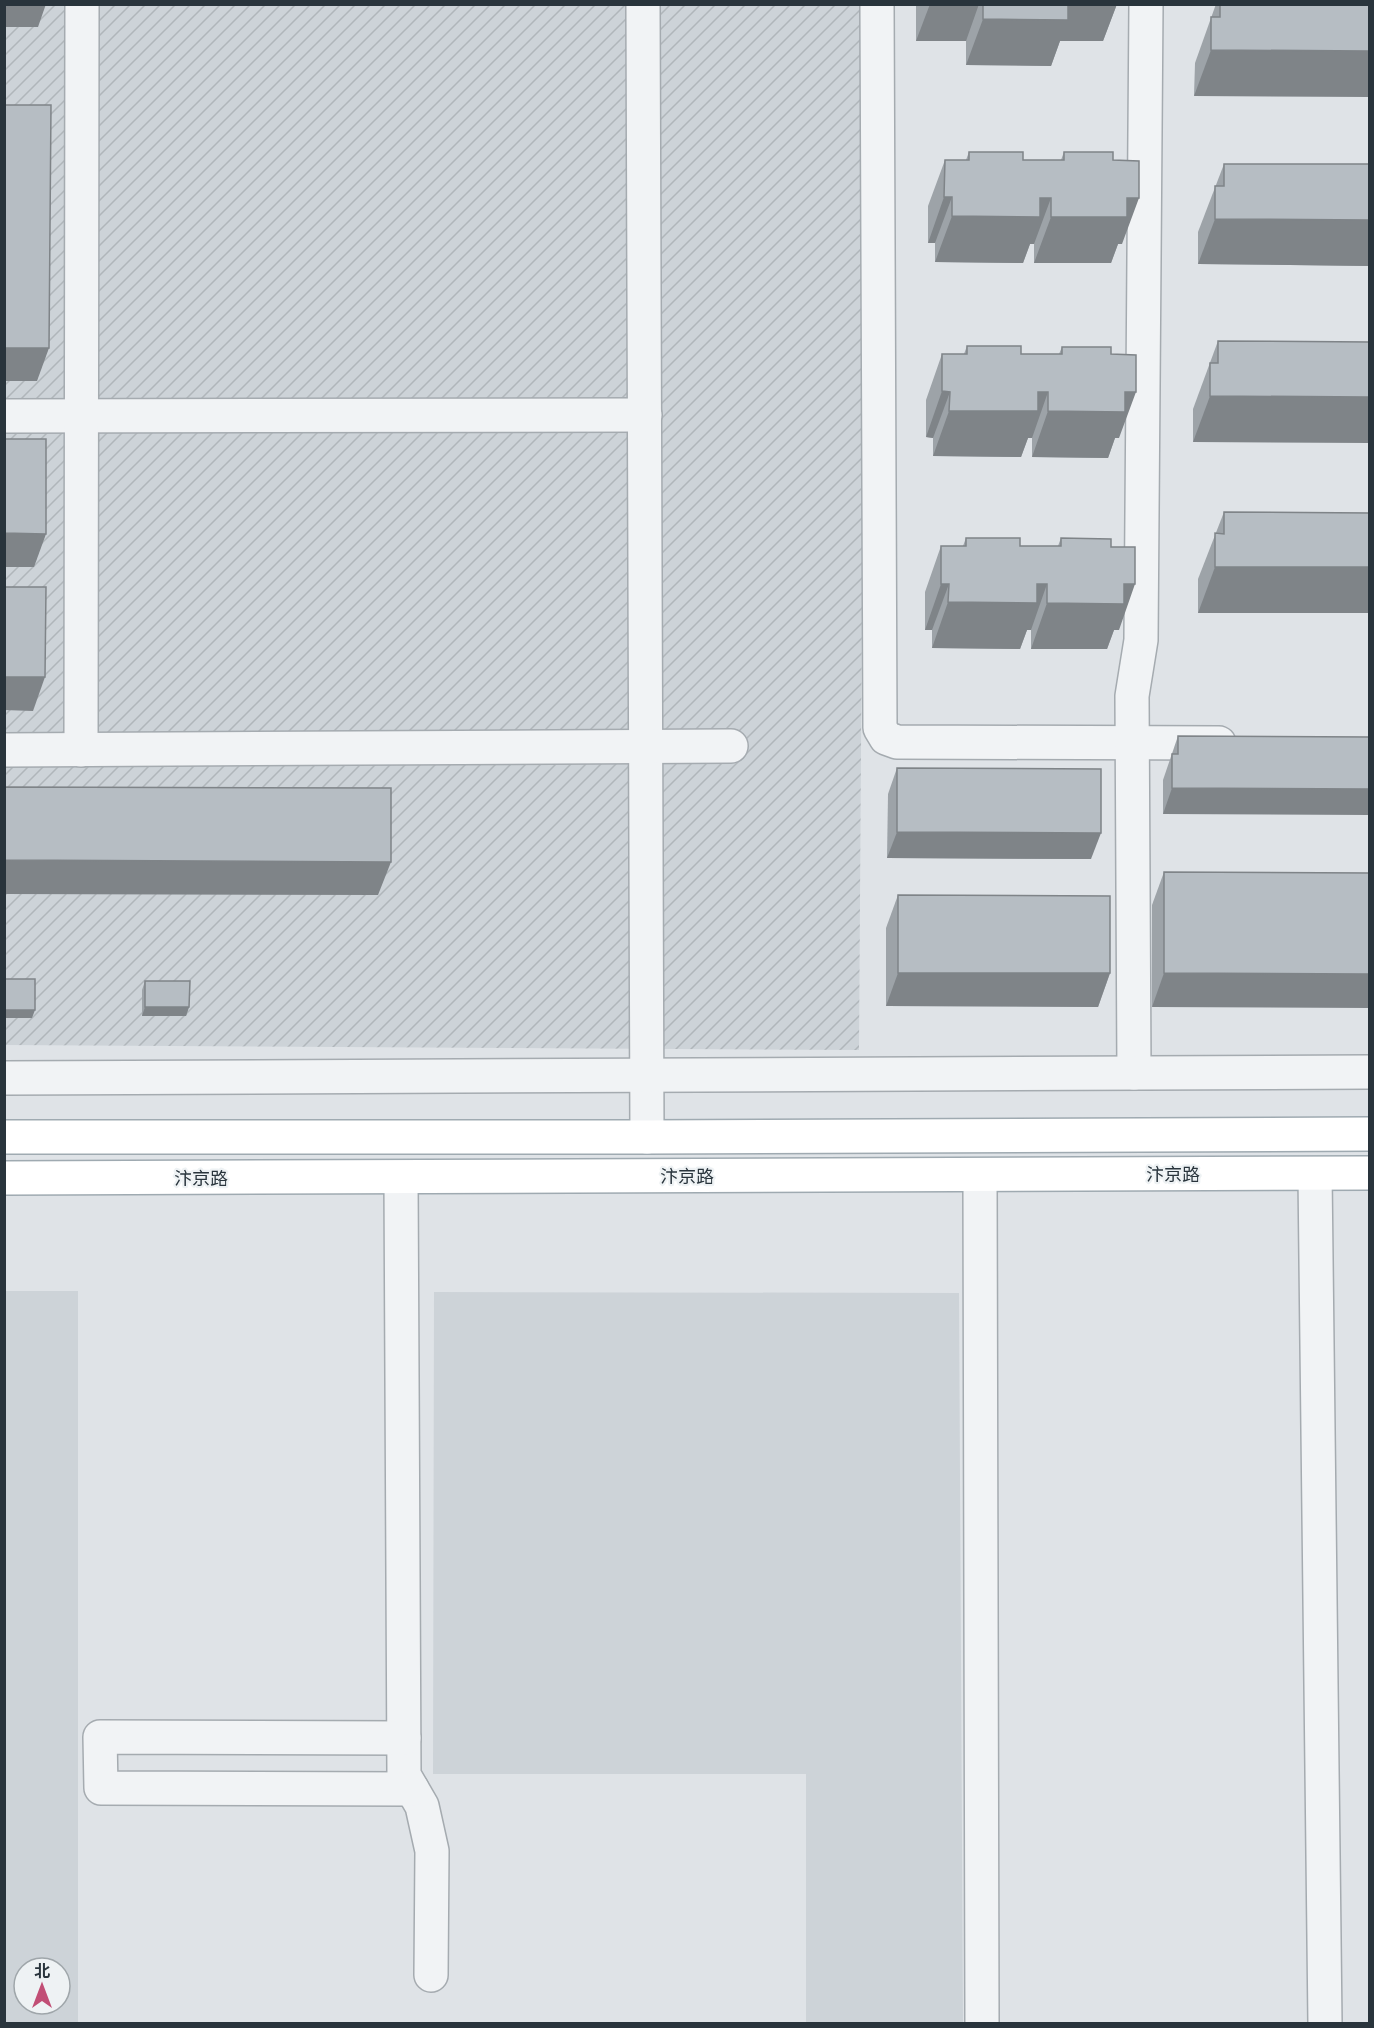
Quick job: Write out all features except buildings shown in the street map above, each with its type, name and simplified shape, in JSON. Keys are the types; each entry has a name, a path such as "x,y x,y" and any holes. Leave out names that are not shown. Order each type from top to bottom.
{"main road":[{"path":"4,1137 1370,1134"},
{"name":"汴京路","path":"4,1178 1370,1173"}],"street":[{"path":"81,750 82,4"},
{"path":"643,4 647,1137"},
{"path":"877,4 880,728 886,738 897,742 1246,743"},
{"path":"1134,1073 1132,696 1140,640 1146,4"},
{"path":"4,416 645,414"},
{"path":"4,750 731,746"},
{"path":"4,1078 1370,1072"},
{"path":"1315,1174 1325,2024"},
{"path":"980,1175 982,2024"},
{"path":"401,1178 404,1775 422,1806 432,1851 431,1975"},
{"path":"404,1738 100,1737 101,1788 412,1789"}],"shaded area":[{"path":"5,5 866,5 859,1050 5,1045"},
{"path":"5,1291 78,1291 78,2023 5,2023"},
{"path":"434,1292 959,1293 963,2023 806,2023 806,1774 433,1774"}]}
